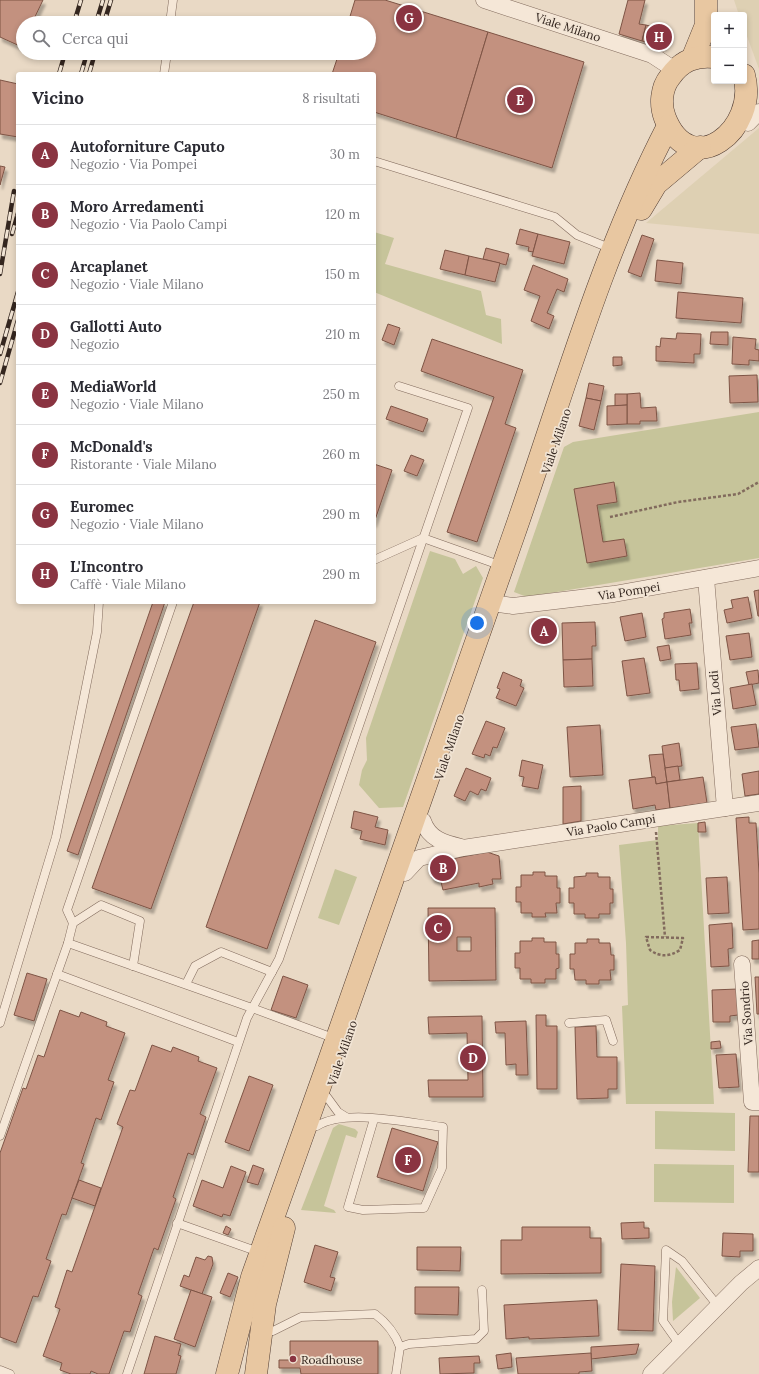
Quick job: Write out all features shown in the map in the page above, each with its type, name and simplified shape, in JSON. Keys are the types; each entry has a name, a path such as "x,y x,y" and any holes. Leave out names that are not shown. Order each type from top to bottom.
{"main road":[{"path":"706,0 704,57 671,75 662,96 663,111 668,126 677,136 688,143 700,147 714,148 728,143 740,135 754,118 753,95 747,79"},
{"path":"719,0 721,12"},
{"name":"Viale Milano","path":"256,1374 268,1255 337,1040 612,249 644,174 668,126"},
{"name":"Viale Milano","path":"227,1374 236,1341 242,1310 268,1255 317,1126 580,374 642,206 656,184 700,147"}],"street":[{"name":"Viale Milano","path":"484,0 652,55 671,75"},
{"path":"747,75 759,80"},
{"name":"Via Pompei","path":"499,604 514,606 614,594 759,568"},
{"name":"Via Lodi","path":"706,578 725,808"},
{"name":"Via Paolo Campi","path":"405,873 419,858 463,848 759,803"},
{"name":"Via Paolo Campi","path":"423,821 427,830 435,838 463,848"},
{"name":"Via Sondrio","path":"742,964 752,1102 759,1102"},
{"path":"651,1374 718,1306 759,1268"}],"lane":[{"path":"171,16 173,0"},
{"path":"164,72 165,60"},
{"path":"376,162 555,217 577,235 612,249"},
{"path":"127,1374 238,1042 252,1008 279,959 468,408 399,386"},
{"path":"376,559 423,538 502,566"},
{"path":"0,1023 56,837 97,632 99,604"},
{"path":"0,1136 68,943 73,923 67,910 172,604"},
{"path":"73,923 101,905 140,921 133,966"},
{"path":"68,943 186,984 337,1040"},
{"path":"186,984 195,966 221,952 272,972"},
{"path":"58,974 238,1042"},
{"path":"569,1023 606,1020 613,1041"},
{"path":"327,1097 338,1112 346,1117"},
{"path":"317,1126 329,1120 346,1117 374,1118 443,1126 442,1168 424,1208 363,1210 348,1207 374,1118"},
{"path":"177,1223 268,1255"},
{"path":"680,1344 663,1321 666,1250 682,1261 718,1306"},
{"path":"400,1347 409,1344 476,1339 484,1331 482,1290"},
{"path":"260,1332 273,1332 301,1317 375,1314 390,1327 400,1347 396,1374"},
{"path":"0,1370 10,1374"}],"path":[{"path":"610,517 678,502 738,494 759,482"},
{"path":"655,818 665,937"},
{"path":"646,937 665,937 683,938 680,950 670,955 662,956 650,950 646,937"}],"shaded area":[{"path":"734,0 759,0 759,69 747,36 747,12 738,12"},
{"path":"759,128 759,234 646,223"},
{"path":"376,233 394,238 385,264 481,291 486,315 501,319 502,344 376,293"},
{"path":"759,412 759,558 527,597 514,592 564,447 573,442","holes":["614,482 617,501 597,505 603,542 624,539 627,556 587,562 574,489"]},
{"path":"430,551 455,559 463,574 476,566 483,578 403,807 379,808 359,785 362,770 367,760 366,738"},
{"path":"698,823 714,1104 626,1104 622,1006 628,1005 626,943 619,845 658,840 658,826"},
{"path":"335,869 357,877 339,925 318,918"},
{"path":"655,1111 735,1113 735,1151 655,1149"},
{"path":"339,1124 355,1129 358,1132 356,1138 346,1135 324,1206 334,1210 336,1213 301,1210 333,1128"},
{"path":"654,1164 734,1165 734,1203 654,1202"},
{"path":"676,1267 700,1298 673,1321 672,1302"}],"building":[{"path":"0,0 43,0 35,16 16,16 16,44 0,37"},
{"path":"355,0 385,0 488,32 456,138 376,113 376,72 333,72 337,60 376,60 376,16 350,16"},
{"path":"628,0 645,0 639,24 646,25 642,41 619,34"},
{"path":"646,25 667,31 663,46 642,41"},
{"path":"488,32 584,62 552,168 456,138"},
{"path":"0,80 16,84 16,137 0,134"},
{"path":"0,166 5,167 0,185"},
{"path":"520,229 538,234 533,252 528,251 529,247 516,244"},
{"path":"538,234 570,242 564,264 532,256"},
{"path":"642,235 654,239 641,277 628,272"},
{"path":"486,248 509,254 506,265 483,259"},
{"path":"445,250 469,256 465,275 440,269"},
{"path":"469,256 500,263 495,282 465,275"},
{"path":"657,260 683,263 681,284 655,281"},
{"path":"533,265 568,279 564,292 557,289 547,313 554,316 549,329 531,321 540,296 524,290"},
{"path":"678,292 743,298 741,323 676,318"},
{"path":"388,324 400,328 394,345 382,340"},
{"path":"711,332 728,332 728,345 710,344"},
{"path":"677,333 701,334 700,354 694,354 694,363 656,361 656,346 660,347 661,338 676,339"},
{"path":"733,337 756,339 755,349 759,350 759,361 749,360 749,365 732,364"},
{"path":"432,339 523,370 505,424 516,428 477,542 447,532 494,397 421,371"},
{"path":"613,357 622,357 622,365 613,366"},
{"path":"757,375 758,402 730,403 729,376"},
{"path":"589,383 604,386 601,401 586,398"},
{"path":"640,393 641,408 656,407 657,421 640,421 640,424 627,424 627,394"},
{"path":"615,394 627,394 627,405 615,406"},
{"path":"586,398 601,401 594,430 579,426"},
{"path":"627,405 627,424 607,425 607,406"},
{"path":"391,406 428,419 423,432 386,419"},
{"path":"411,455 424,460 417,476 404,471"},
{"path":"376,465 392,470 376,517"},
{"path":"614,482 617,502 597,505 603,542 624,539 627,556 587,563 574,489"},
{"path":"759,590 759,616 758,616 754,591"},
{"path":"748,597 752,618 727,623 724,610 733,608 731,600"},
{"path":"152,604 164,604 78,855 67,851"},
{"path":"193,604 259,604 151,909 92,888"},
{"path":"690,609 692,623 689,623 691,635 665,639 662,619 664,618 664,613"},
{"path":"642,613 646,637 625,641 620,617"},
{"path":"315,620 376,642 267,949 206,927"},
{"path":"595,622 596,646 592,646 592,659 563,660 562,623"},
{"path":"749,633 752,657 730,660 726,636"},
{"path":"669,645 671,659 660,661 657,647"},
{"path":"644,658 650,693 627,696 622,661"},
{"path":"592,659 593,686 564,687 563,660"},
{"path":"697,663 699,689 680,691 679,680 676,680 675,664"},
{"path":"758,670 759,683 749,685 746,672"},
{"path":"503,672 522,680 520,686 524,688 516,706 496,698 500,689 497,688"},
{"path":"752,684 756,705 733,709 730,688"},
{"path":"486,721 505,728 497,748 493,747 490,756 485,754 484,758 472,754"},
{"path":"756,724 759,747 735,750 731,727"},
{"path":"600,725 603,775 570,777 567,727"},
{"path":"679,743 682,766 665,768 662,746"},
{"path":"663,754 667,782 656,784 655,777 652,777 649,755"},
{"path":"522,760 543,765 538,789 522,786 524,777 519,776"},
{"path":"678,766 680,780 667,782 665,768"},
{"path":"466,768 491,778 486,791 481,789 478,795 470,791 465,801 454,796"},
{"path":"759,771 759,794 745,796 742,774"},
{"path":"655,777 656,784 667,782 670,808 656,810 655,805 633,809 629,780"},
{"path":"703,777 707,803 670,808 667,782"},
{"path":"581,786 581,821 563,824 563,787"},
{"path":"354,811 378,817 375,827 388,830 385,845 360,839 362,831 351,828"},
{"path":"749,817 749,823 756,823 759,873 759,929 743,930 736,818"},
{"path":"705,822 706,832 698,832 698,823"},
{"path":"487,852 499,856 501,879 492,879 493,884 479,887 479,883 443,890 441,882 432,878 430,870 436,862"},
{"path":"533,872 545,872 545,876 557,876 557,888 560,888 560,903 556,903 557,913 545,913 546,917 532,917 532,913 521,913 521,902 516,902 516,887 521,887 521,875 533,875"},
{"path":"586,873 598,873 598,877 610,877 610,889 613,889 613,903 610,903 610,914 599,914 599,918 585,918 585,914 574,914 574,903 569,903 569,888 574,888 574,877 586,876"},
{"path":"727,877 729,913 708,914 706,878"},
{"path":"428,908 495,908 496,980 429,981","holes":["457,937 471,937 471,951 457,951"]},
{"path":"732,923 733,948 728,949 729,966 711,967 709,925"},
{"path":"532,938 544,938 544,942 556,942 556,954 559,954 559,968 556,969 556,979 545,979 545,983 531,983 531,979 520,979 520,968 515,968 515,953 520,953 520,941 532,941"},
{"path":"587,939 599,939 599,943 610,943 611,955 614,955 614,970 610,970 611,980 599,980 599,984 586,984 586,980 575,980 574,969 570,969 570,954 575,954 575,943 587,943"},
{"path":"759,940 759,959 752,959 752,941"},
{"path":"27,973 47,979 34,1021 14,1015"},
{"path":"283,976 308,985 296,1018 271,1010"},
{"path":"755,977 759,977 759,1014 757,1014"},
{"path":"738,989 738,1015 730,1016 730,1022 713,1022 712,990"},
{"path":"60,1010 79,1017 81,1012 107,1022 106,1026 125,1033 108,1080 114,1082 101,1120 96,1118 81,1163 84,1164 66,1215 62,1214 46,1259 51,1261 38,1297 33,1296 16,1343 0,1337 0,1153 23,1088 26,1089 38,1055 44,1057"},
{"path":"536,1015 546,1015 546,1026 557,1026 557,1089 537,1089"},
{"path":"482,1016 483,1097 429,1097 428,1080 468,1080 467,1033 429,1034 428,1017"},
{"path":"526,1021 528,1075 516,1075 516,1064 506,1065 505,1033 496,1033 495,1022"},
{"path":"596,1026 597,1057 617,1057 617,1089 608,1089 608,1098 577,1099 575,1027"},
{"path":"720,1041 721,1048 711,1049 711,1042"},
{"path":"152,1045 171,1052 173,1047 199,1057 198,1061 217,1068 200,1114 206,1117 193,1155 188,1153 173,1197 176,1199 158,1250 154,1248 138,1294 142,1296 130,1332 124,1331 109,1374 98,1374 91,1371 90,1374 71,1374 60,1370 62,1363 43,1356 60,1309 55,1307 67,1270 72,1272 123,1127 117,1124 130,1090 135,1091"},
{"path":"736,1054 739,1087 719,1088 716,1055"},
{"path":"249,1076 273,1085 249,1151 225,1142"},
{"path":"750,1116 759,1116 759,1172 748,1172"},
{"path":"392,1128 438,1142 423,1191 377,1177"},
{"path":"253,1165 264,1169 258,1185 247,1182"},
{"path":"231,1166 246,1172 230,1216 223,1214 222,1217 193,1206 202,1180 223,1188"},
{"path":"79,1180 101,1188 95,1206 72,1198"},
{"path":"644,1222 644,1228 649,1228 649,1238 622,1239 621,1223"},
{"path":"226,1226 231,1229 228,1235 223,1233"},
{"path":"522,1227 590,1227 590,1238 601,1238 601,1273 501,1274 501,1240 522,1240"},
{"path":"723,1233 753,1234 753,1251 740,1251 740,1257 722,1256"},
{"path":"315,1245 338,1252 330,1277 335,1278 331,1291 304,1282"},
{"path":"417,1247 461,1247 460,1271 417,1270"},
{"path":"208,1256 212,1257 213,1264 202,1294 180,1286 184,1275 189,1277 196,1257 205,1260"},
{"path":"621,1264 655,1266 653,1331 618,1330"},
{"path":"228,1273 238,1277 230,1297 220,1293"},
{"path":"415,1287 459,1287 458,1315 415,1314"},
{"path":"191,1290 212,1297 195,1347 174,1339"},
{"path":"597,1300 599,1336 529,1339 529,1337 506,1339 504,1305"},
{"path":"155,1336 181,1344 178,1355 181,1356 176,1374 144,1374"},
{"path":"290,1341 378,1341 378,1374 301,1374 300,1368 279,1368 279,1360 290,1360"},
{"path":"639,1344 636,1354 591,1359 591,1347"},
{"path":"511,1353 512,1367 498,1369 496,1355"},
{"path":"591,1353 592,1371 579,1372 579,1374 518,1374 516,1358"},
{"path":"479,1356 480,1363 474,1363 474,1373 440,1374 439,1358"}],"railway":[{"path":"76,16 81,0"},
{"path":"98,16 103,0"},
{"path":"106,16 111,0"},
{"path":"60,72 63,60"},
{"path":"82,72 85,60"},
{"path":"90,72 93,60"},
{"path":"0,274 14,191"},
{"path":"12,234 16,220"},
{"path":"0,354 16,299"},
{"path":"0,383 16,327"}],"place":[{"name":"Euromec","path":"409,18"},
{"name":"L'Incontro","path":"659,37"},
{"name":"MediaWorld","path":"520,100"},
{"name":"Autoforniture Caputo","path":"544,631"},
{"name":"Moro Arredamenti","path":"443,868"},
{"name":"Arcaplanet","path":"438,928"},
{"name":"Gallotti Auto","path":"473,1058"},
{"name":"McDonald's","path":"408,1160"},
{"name":"Roadhouse","path":"293,1359"}]}
